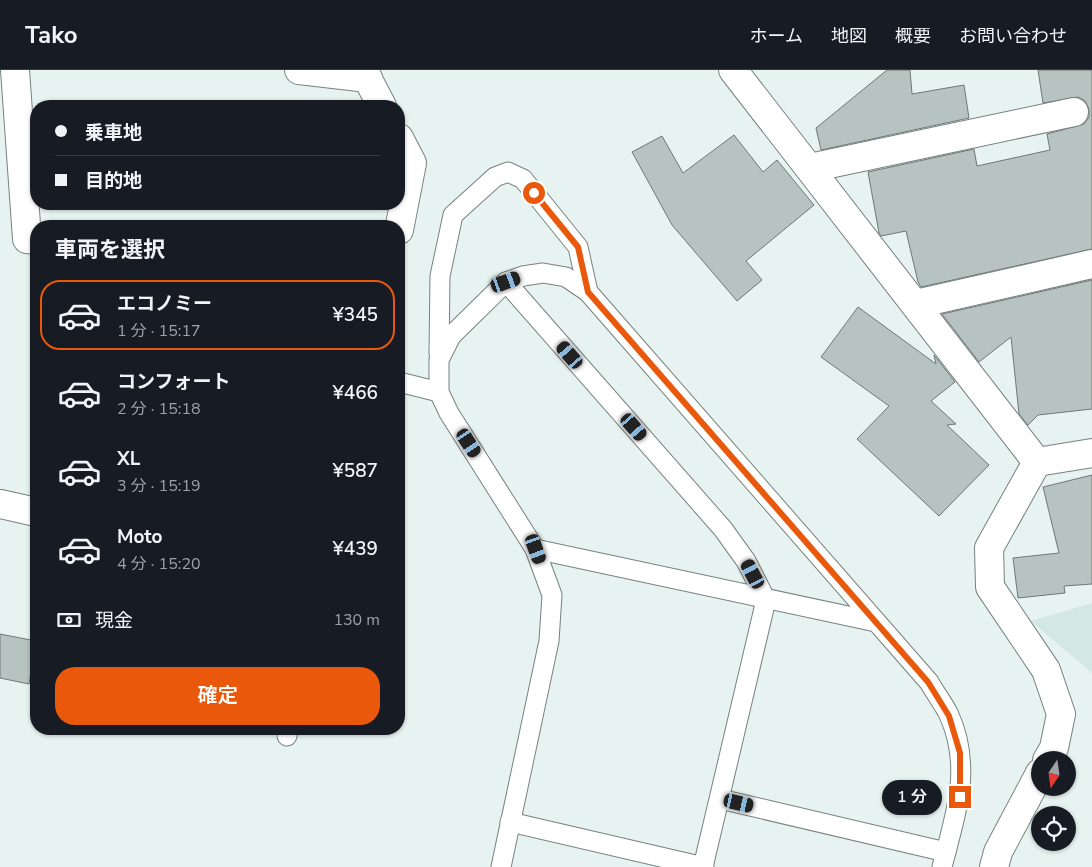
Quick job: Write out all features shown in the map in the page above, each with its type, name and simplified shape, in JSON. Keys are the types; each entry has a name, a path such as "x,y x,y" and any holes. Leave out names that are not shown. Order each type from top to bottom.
{"street":[{"path":"15,70 27,239 30,239"},
{"path":"299,70 365,74 379,100"},
{"path":"733,70 1037,462"},
{"path":"810,168 1074,112"},
{"path":"405,150 412,163 405,199"},
{"path":"916,304 1092,264"},
{"path":"1037,462 1092,453"},
{"path":"1037,462 989,548 990,587 1046,670 1062,714 1052,751"},
{"path":"0,504 30,511"},
{"path":"994,867 998,852 1031,790"}],"lane":[{"path":"501,867 550,640 552,595 536,549 449,413 439,392 440,276 453,216 495,177 508,172 523,179 578,247 588,292"},
{"path":"439,360 451,336 506,282 523,276 543,273 566,277 588,292 928,682 949,716 960,753 960,797 944,859 720,799"},
{"path":"506,282 723,529 746,561 766,600 704,867 510,822"},
{"path":"405,384 439,392"},
{"path":"536,549 766,600 876,622"}],"shaded area":[{"path":"1092,603 1092,673 1031,621"}],"building":[{"path":"887,70 910,70 912,94 964,85 969,118 821,150 816,128"},
{"path":"1038,70 1092,70 1092,249 921,287 918,282 906,231 881,236 879,233 868,172 974,149 977,166 1050,150 1047,134 1084,124 1089,117 1089,109 1085,101 1078,97 1043,103"},
{"path":"734,135 763,172 777,160 814,205 746,261 762,280 737,301 672,225 632,152 662,136 683,173"},
{"path":"1092,280 1092,409 1038,415 1028,425 1019,414 1011,337 979,362 942,314"},
{"path":"858,307 936,364 934,355 955,382 931,401 956,424 947,425 989,465 939,516 857,439 889,406 821,357"},
{"path":"1092,475 1092,584 1064,586 1065,593 1018,598 1013,558 1059,553 1043,487"},
{"path":"0,634 30,640 29,684 0,678"}],"route":[{"path":"534,193 578,247 588,292 928,682 949,716 960,753 960,797"}]}
